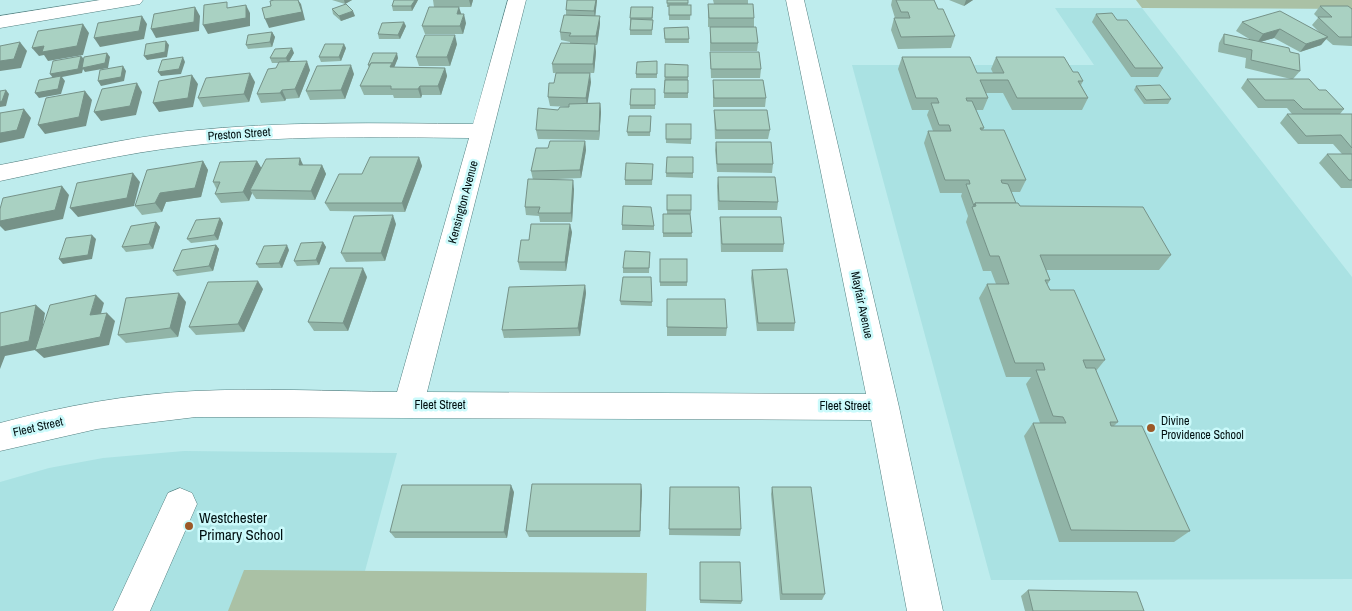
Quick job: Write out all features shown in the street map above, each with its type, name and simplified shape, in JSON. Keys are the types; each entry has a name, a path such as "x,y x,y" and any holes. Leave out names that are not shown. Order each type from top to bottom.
{"street":[{"path":"0,22 134,0"},
{"name":"Kensington Avenue","path":"408,405 517,0"},
{"name":"Mayfair Avenue","path":"796,0 884,407 925,611"},
{"name":"Preston Street","path":"0,173 97,154 210,136 305,131 482,131"},
{"name":"Fleet Street","path":"0,437 63,421 160,406 225,403 884,407"},
{"path":"130,611 180,504"}],"shaded area":[{"name":"Divine Providence School","path":"1055,8 1142,8 1352,277 1352,579 991,580 852,65 1094,65"},
{"name":"Westchester Primary School","path":"184,451 397,453 365,571 647,573 646,611 0,611 0,482 49,468 103,458"}],"green space":[{"path":"1136,0 1352,0 1352,9 1142,8"},
{"path":"244,570 647,573 646,611 228,611"}],"building":[{"path":"298,0 302,12 265,19 262,8 271,6 270,1"},
{"path":"394,0 415,0 411,6 392,6"},
{"path":"567,0 596,0 594,11 566,10"},
{"path":"667,0 688,0 688,3 667,3"},
{"path":"896,0 934,0 938,9 943,9 955,36 901,37 894,18 910,18 908,12 901,12"},
{"path":"227,2 227,8 246,5 246,18 203,25 204,5"},
{"path":"346,4 353,11 339,16 332,9"},
{"path":"708,4 753,4 754,18 709,18"},
{"path":"669,5 691,5 691,15 669,15"},
{"path":"1320,6 1348,6 1352,9 1352,37 1339,37 1318,17 1332,17"},
{"path":"195,7 194,22 151,29 154,14"},
{"path":"429,7 459,7 457,14 464,14 460,26 422,26"},
{"path":"631,7 653,7 652,18 630,18"},
{"path":"1280,11 1328,37 1306,44 1280,29 1263,34 1242,22"},
{"path":"1112,13 1117,20 1127,20 1163,68 1135,68 1096,14"},
{"path":"564,15 600,16 596,36 569,36 571,33 560,32"},
{"path":"142,16 139,31 94,38 98,23"},
{"path":"631,19 653,20 652,30 630,30"},
{"path":"404,22 398,35 378,34 382,23"},
{"path":"83,24 77,46 42,52 44,46 32,48 38,31"},
{"path":"688,27 689,39 665,39 664,28"},
{"path":"710,27 756,27 758,43 711,43"},
{"path":"272,32 270,42 246,45 248,35"},
{"path":"1224,34 1289,48 1290,52 1299,54 1300,71 1251,60 1252,50 1224,44"},
{"path":"425,35 455,35 447,57 416,57"},
{"path":"166,41 165,52 144,56 146,44"},
{"path":"20,42 14,59 0,61 0,46"},
{"path":"561,43 595,44 593,64 552,64"},
{"path":"325,44 344,44 339,57 319,57"},
{"path":"292,48 286,58 270,58 275,49"},
{"path":"710,52 759,52 761,69 711,69"},
{"path":"107,53 105,63 82,68 84,57"},
{"path":"373,53 397,53 392,64 371,63 368,65"},
{"path":"81,56 78,69 50,74 53,61"},
{"path":"183,57 179,69 158,72 162,60"},
{"path":"902,57 970,57 977,73 1004,73 996,57 1064,57 1073,72 1078,72 1083,81 1078,81 1088,98 1017,98 1008,80 980,80 988,98 966,98 967,101 972,101 984,128 980,128 981,130 1004,130 1026,180 1001,180 1002,183 1008,184 1016,203 975,203 974,206 966,184 970,184 969,180 945,180 928,131 951,131 949,125 939,125 931,103 939,103 937,98 916,98"},
{"path":"307,61 295,89 282,90 280,93 257,94 268,69 276,68 279,62"},
{"path":"657,61 657,74 636,74 637,62"},
{"path":"371,63 392,63 390,67 445,68 438,86 420,86 418,89 391,89 391,86 360,86"},
{"path":"665,64 688,65 688,77 665,77"},
{"path":"351,65 341,90 306,91 317,66"},
{"path":"123,66 121,77 98,81 100,70"},
{"path":"250,73 244,94 198,98 206,78"},
{"path":"556,73 590,73 586,98 548,97 549,83 554,83"},
{"path":"192,75 188,98 153,103 159,81"},
{"path":"61,76 58,89 35,93 39,80"},
{"path":"1247,79 1309,79 1319,90 1326,90 1344,109 1303,109 1294,100 1265,100"},
{"path":"665,80 688,80 688,93 664,93"},
{"path":"713,80 763,80 766,98 714,98"},
{"path":"137,83 130,106 94,112 102,89"},
{"path":"1160,85 1171,99 1146,100 1136,86"},
{"path":"631,89 655,89 655,105 630,105"},
{"path":"6,90 2,101 0,102 0,91"},
{"path":"85,91 79,117 38,125 46,98"},
{"path":"600,103 599,131 536,130 538,108 558,110 560,107 569,107 569,104"},
{"path":"24,109 17,130 0,133 0,113"},
{"path":"714,110 767,110 770,130 716,130"},
{"path":"1287,114 1352,114 1352,148 1341,135 1306,136"},
{"path":"629,116 651,116 650,132 627,132"},
{"path":"666,124 691,124 691,139 666,139"},
{"path":"550,141 585,141 580,170 531,171 536,148 548,148"},
{"path":"716,142 771,142 773,164 717,164"},
{"path":"1327,154 1352,154 1352,180 1349,180"},
{"path":"370,157 419,157 402,203 325,203 339,174 362,174"},
{"path":"667,157 693,157 693,173 666,173"},
{"path":"300,158 299,165 322,165 311,191 250,190 266,159"},
{"path":"203,161 195,188 160,193 155,203 135,206 147,170"},
{"path":"257,161 243,192 215,194 220,182 213,182 220,162"},
{"path":"626,163 653,164 652,180 625,180"},
{"path":"133,173 127,198 70,208 77,183"},
{"path":"718,177 775,177 778,202 719,201"},
{"path":"528,179 573,180 571,213 538,213 540,207 525,207"},
{"path":"62,186 55,210 0,221 0,209 3,198"},
{"path":"667,195 691,195 691,210 667,210"},
{"path":"975,203 1018,203 1020,206 1143,207 1171,255 1040,255 1050,280 1045,280 1050,290 1074,290 1105,360 1083,360 1086,368 1095,368 1118,422 1110,422 1111,426 1142,426 1190,531 1071,530 1033,423 1066,423 1063,417 1053,416 1036,370 1045,370 1043,363 1015,363 987,284 1009,284 999,256 990,256 972,207 976,206"},
{"path":"623,206 651,207 654,226 622,225"},
{"path":"663,214 690,214 692,233 663,233"},
{"path":"393,215 381,253 341,253 354,216"},
{"path":"720,217 781,217 784,244 722,244"},
{"path":"220,218 214,235 187,239 196,220"},
{"path":"156,222 149,244 122,247 131,226"},
{"path":"531,224 570,224 565,262 518,262 521,240 529,240"},
{"path":"92,235 88,255 59,259 66,238"},
{"path":"323,242 316,260 294,261 301,243"},
{"path":"216,245 209,266 173,271 182,250"},
{"path":"287,245 279,263 256,264 264,246"},
{"path":"625,251 650,252 649,268 623,268"},
{"path":"660,259 687,259 687,282 660,282"},
{"path":"330,268 363,268 343,323 308,322"},
{"path":"787,269 795,323 758,323 752,270"},
{"path":"623,277 651,277 652,302 620,301"},
{"path":"258,281 238,324 189,327 208,282"},
{"path":"585,285 578,328 502,330 509,287"},
{"path":"179,293 170,328 118,335 126,298"},
{"path":"96,295 90,315 107,313 100,337 35,350 50,305"},
{"path":"667,299 725,299 727,328 667,327"},
{"path":"36,305 29,341 0,347 0,313"},
{"path":"532,484 641,484 640,531 526,531"},
{"path":"402,485 511,485 504,532 390,532"},
{"path":"670,487 739,487 741,529 669,529"},
{"path":"772,487 811,487 825,594 782,594"},
{"path":"700,562 740,562 742,601 700,600"},
{"path":"1028,590 1137,592 1144,611 1033,611"}],"place":[{"name":"Divine Providence School","path":"1151,428"},
{"name":"Westchester Primary School","path":"189,526"}]}
